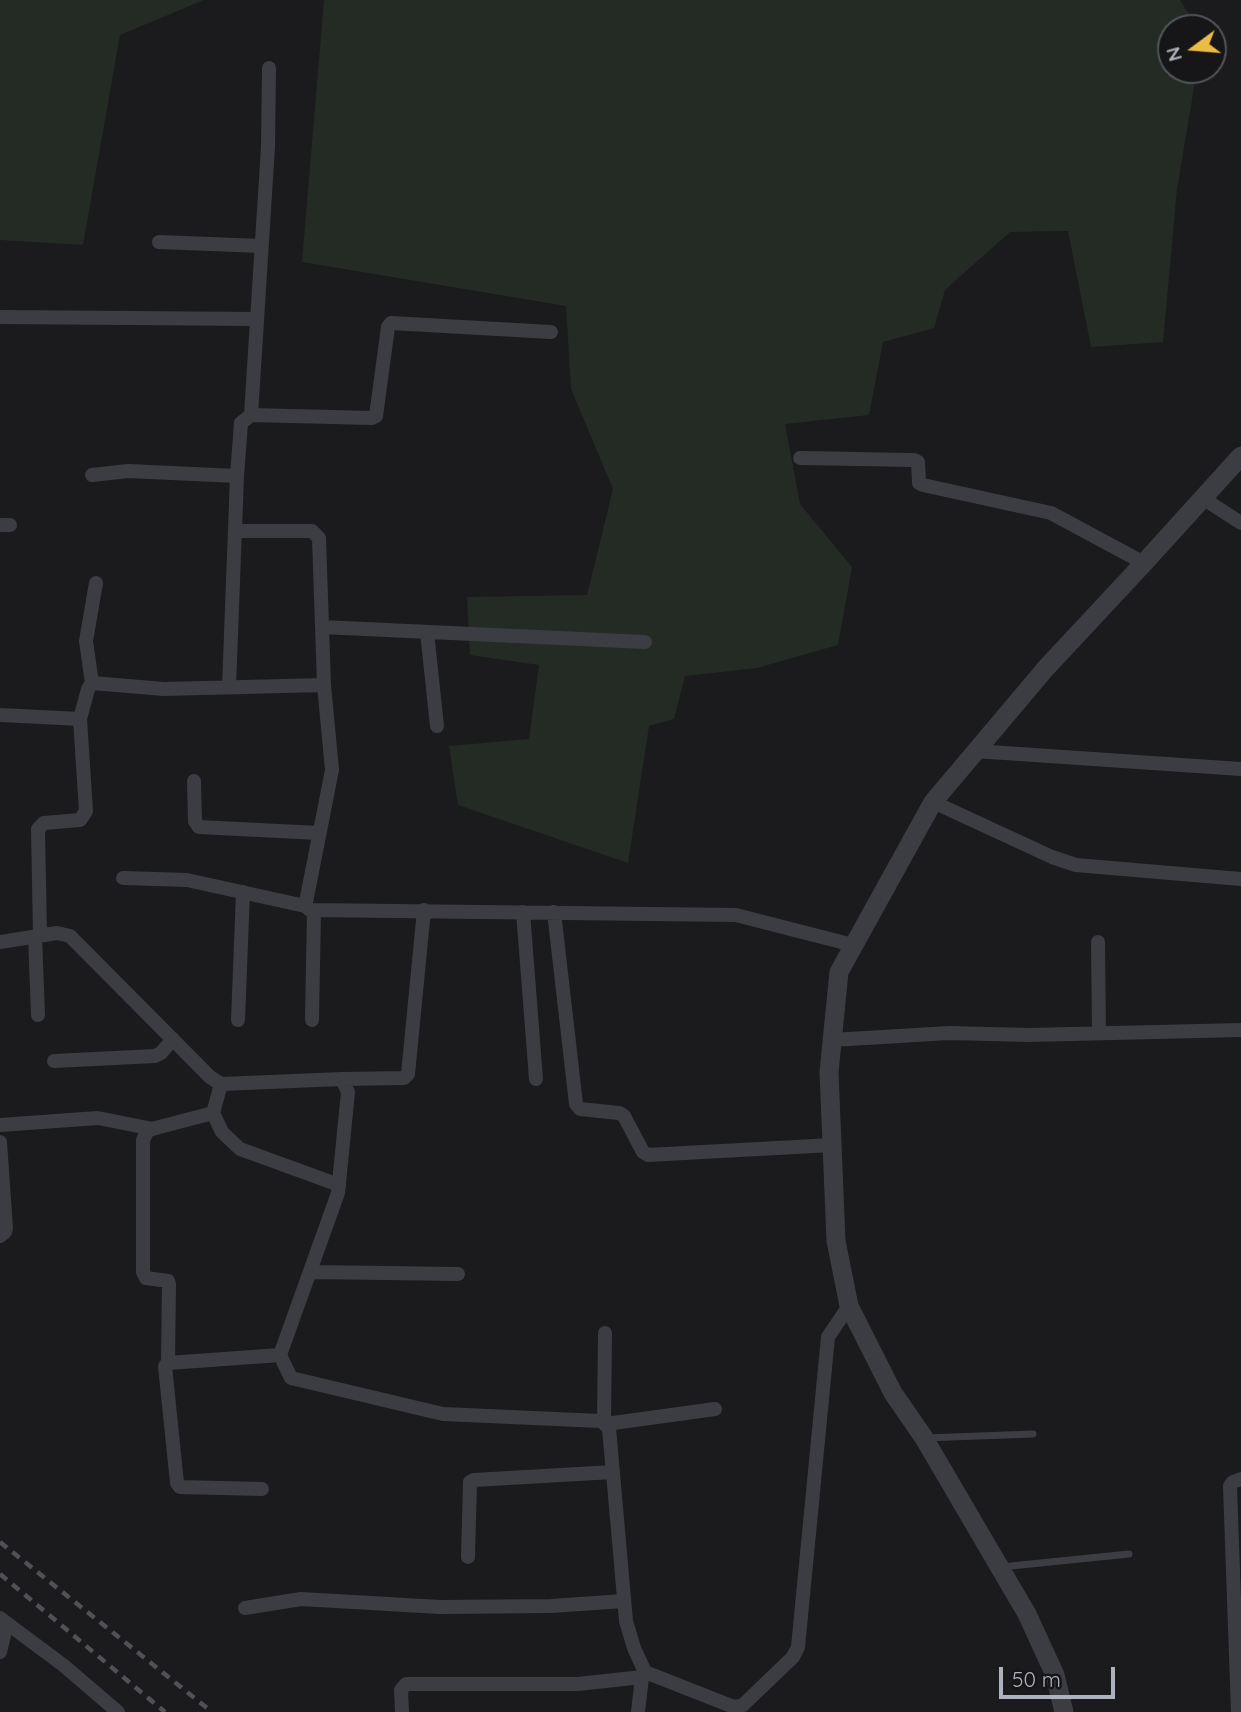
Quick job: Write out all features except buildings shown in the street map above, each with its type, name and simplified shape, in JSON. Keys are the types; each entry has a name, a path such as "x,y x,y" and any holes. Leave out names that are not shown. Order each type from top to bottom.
{"street":[{"path":"251,415 268,147 269,68"},
{"path":"159,242 261,246"},
{"path":"0,317 257,319"},
{"path":"229,687 241,423 251,415 376,416 388,327 391,323 551,332"},
{"path":"1064,1712 1055,1675 1027,1614 923,1438 893,1393 849,1306 836,1241 832,1145 830,1072 839,972 933,802 1046,667 1241,456"},
{"path":"800,458 914,460 918,462 919,483 923,485 1051,513 1144,563"},
{"path":"92,475 128,471 237,476"},
{"path":"1204,499 1241,523"},
{"path":"235,531 312,531 317,533 319,538 324,685 332,770 319,833 309,909 312,1020"},
{"path":"38,1016 38,829 44,823 80,820 86,811 80,719 92,683 86,641 96,583"},
{"path":"322,627 645,642"},
{"path":"427,632 437,726"},
{"path":"92,683 164,689 324,685"},
{"path":"0,715 80,719"},
{"path":"975,751 1241,769"},
{"path":"194,781 195,821 199,827 319,833"},
{"path":"933,802 1052,857 1076,864 1241,879"},
{"path":"123,878 187,880 309,909 736,915 853,945"},
{"path":"238,1020 243,892"},
{"path":"0,942 64,933 70,936 210,1077 221,1084 404,1078 408,1074 424,910"},
{"path":"523,912 536,1079"},
{"path":"554,912 576,1104 580,1109 619,1112 624,1116 643,1153 648,1155 832,1145"},
{"path":"1098,942 1099,1033"},
{"path":"832,1040 949,1033 1029,1035 1241,1030"},
{"path":"54,1062 155,1056 173,1039"},
{"path":"342,1079 348,1092 339,1185 280,1355 291,1378 443,1414 605,1423 715,1409"},
{"path":"221,1084 213,1113 222,1132 240,1149 339,1185"},
{"path":"213,1113 145,1133 143,1272 146,1278 168,1281 169,1284 168,1363 165,1370 177,1483 180,1487 262,1489"},
{"path":"0,1125 93,1118 153,1129"},
{"path":"0,1142 6,1228 0,1236"},
{"path":"311,1272 458,1274"},
{"path":"402,1712 401,1690 406,1684 578,1684 643,1675 734,1707 743,1705 793,1657 798,1647 828,1337 849,1306"},
{"path":"605,1333 605,1423 609,1428 624,1601 629,1636 643,1675 638,1712"},
{"path":"168,1363 280,1355"},
{"path":"468,1557 470,1482 613,1472"},
{"path":"1238,1712 1230,1486 1241,1479"},
{"path":"245,1608 301,1599 440,1607 551,1606 624,1601"},
{"path":"0,1652 4,1620"},
{"path":"4,1620 118,1712"},
{"path":"755,1712 758,1689"}],"lane":[{"path":"923,1438 1033,1434"},
{"path":"1000,1567 1129,1554"}],"shaded area":[{"path":"0,0 204,0 120,35 83,245 0,240"},
{"path":"324,0 1180,0 1189,14 1157,14 1157,84 1195,84 1177,189 1163,342 1091,347 1068,231 1010,232 945,290 934,328 883,342 869,415 785,424 800,504 852,567 838,645 757,668 685,676 674,719 649,726 628,863 458,805 449,746 529,739 539,665 470,655 467,597 587,595 613,489 571,389 566,306 302,262"}],"railway":[{"path":"0,1542 212,1712"},
{"path":"0,1574 165,1712"}]}
